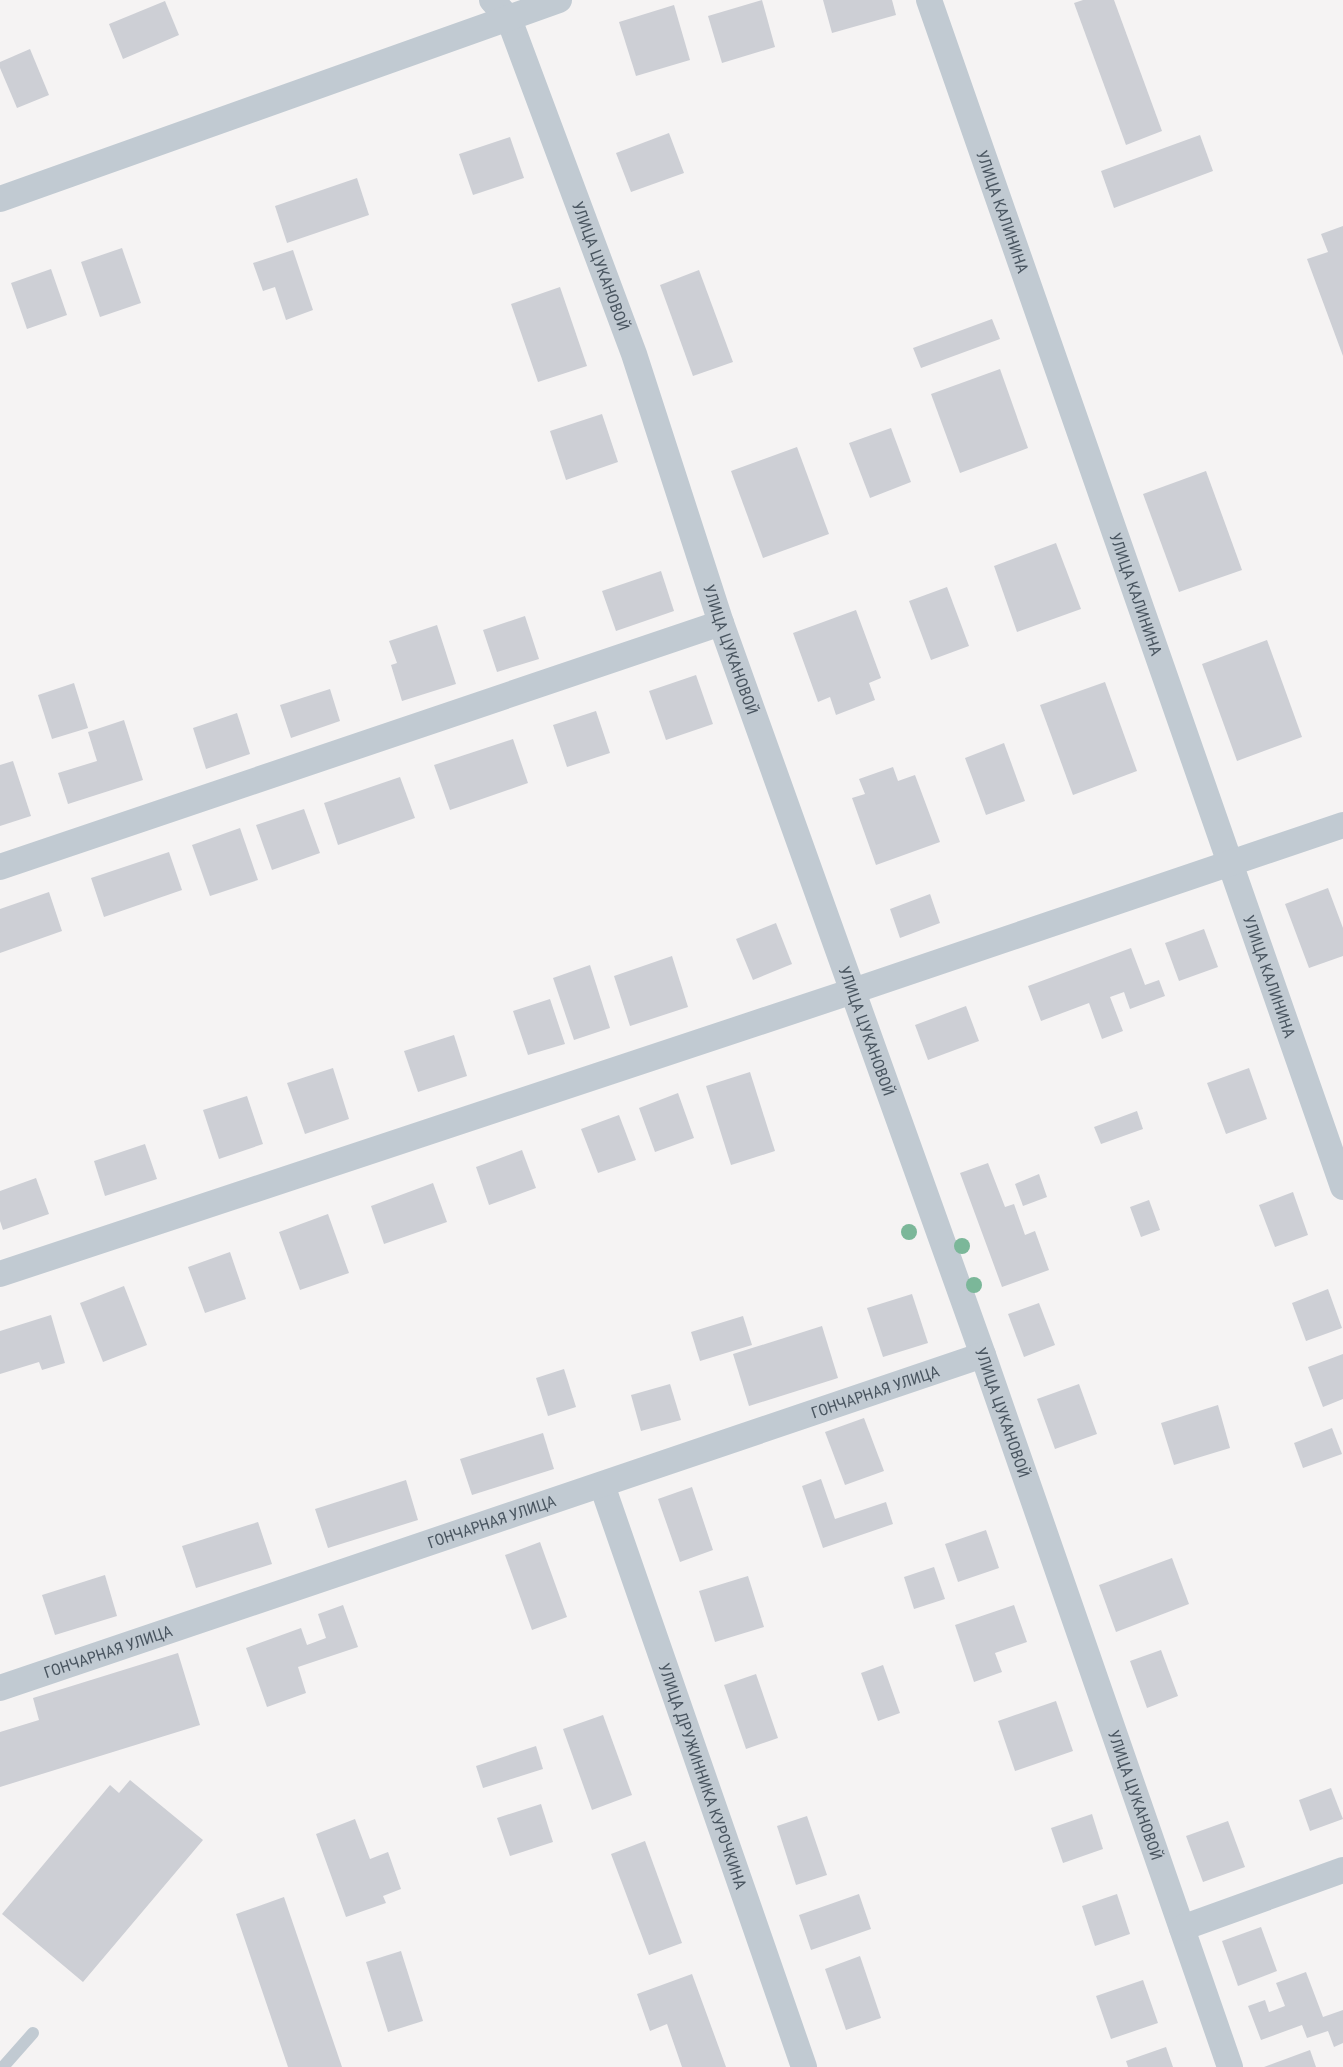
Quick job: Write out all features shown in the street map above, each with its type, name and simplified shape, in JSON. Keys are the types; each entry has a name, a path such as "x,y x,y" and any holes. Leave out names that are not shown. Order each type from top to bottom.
{"street":[{"name":"УЛИЦА ЦУКАНОВОЙ","path":"492,0 509,19 634,354 721,623 983,1355 1230,2067"},
{"path":"0,199 559,0"},
{"name":"УЛИЦА КАЛИНИНА","path":"929,0 1343,1187"},
{"path":"0,867 721,623"},
{"path":"0,1274 853,991 1343,825"},
{"name":"ГОНЧАРНАЯ УЛИЦА","path":"0,1688 983,1355"},
{"name":"УЛИЦА ДРУЖИННИКА КУРОЧКИНА","path":"602,1485 804,2067"},
{"path":"1182,1928 1343,1870"}],"lane":[{"path":"3,2067 33,2033"}],"building":[{"path":"762,0 775,47 722,63 708,16"},
{"path":"823,0 892,0 896,15 832,33"},
{"path":"1083,0 1114,0 1162,131 1126,145 1074,3"},
{"path":"165,1 179,35 123,59 109,24"},
{"path":"674,5 690,60 636,76 619,22"},
{"path":"30,49 49,95 17,108 0,68 0,62"},
{"path":"669,133 684,173 631,192 616,153"},
{"path":"1200,135 1213,171 1114,208 1101,171"},
{"path":"510,137 524,178 473,195 459,154"},
{"path":"357,178 369,215 287,243 275,206"},
{"path":"1343,226 1343,356 1307,259 1328,252 1321,234"},
{"path":"122,248 141,303 100,317 81,262"},
{"path":"293,250 313,310 286,320 275,287 263,291 253,263"},
{"path":"51,269 67,315 27,329 11,283"},
{"path":"699,270 733,362 693,376 660,285"},
{"path":"560,287 587,366 538,382 511,304"},
{"path":"992,319 1000,339 921,368 913,348"},
{"path":"1000,369 1028,448 960,473 931,394"},
{"path":"602,414 618,462 566,480 550,431"},
{"path":"891,428 911,482 870,498 849,443"},
{"path":"797,447 829,534 763,558 731,471"},
{"path":"1206,471 1242,570 1179,592 1143,494"},
{"path":"1056,543 1081,609 1017,632 994,566"},
{"path":"661,571 674,611 616,631 602,591"},
{"path":"947,587 969,646 931,660 909,601"},
{"path":"856,610 881,678 869,683 875,700 836,715 830,697 818,702 793,633"},
{"path":"525,616 539,659 497,672 483,630"},
{"path":"437,625 456,684 402,701 391,665 397,663 389,641"},
{"path":"1267,640 1302,737 1237,761 1202,664"},
{"path":"696,675 713,724 666,740 649,691"},
{"path":"1105,682 1137,771 1073,795 1040,705"},
{"path":"74,683 88,728 52,739 38,695"},
{"path":"330,689 340,721 291,738 280,705"},
{"path":"596,711 610,753 567,767 553,725"},
{"path":"237,713 250,754 206,769 193,728"},
{"path":"124,720 143,780 68,804 58,773 97,761 88,732"},
{"path":"513,739 528,783 450,810 434,765"},
{"path":"1004,743 1025,801 986,815 965,758"},
{"path":"13,761 31,816 0,826 0,765"},
{"path":"893,767 898,781 915,775 940,842 876,865 852,798 865,794 859,779"},
{"path":"400,777 415,818 338,845 324,803"},
{"path":"304,809 320,853 272,870 256,825"},
{"path":"240,828 258,880 210,896 192,845"},
{"path":"169,852 182,890 104,917 91,878"},
{"path":"1328,888 1343,928 1343,956 1309,968 1285,904"},
{"path":"49,892 62,931 0,953 0,909"},
{"path":"930,894 940,923 900,938 890,909"},
{"path":"776,923 792,964 753,980 736,939"},
{"path":"1204,929 1218,967 1179,981 1165,943"},
{"path":"1131,948 1145,985 1159,980 1165,996 1130,1009 1124,992 1110,997 1123,1031 1102,1039 1089,1003 1041,1021 1028,986"},
{"path":"672,956 688,1007 630,1026 614,976"},
{"path":"590,965 610,1028 574,1040 553,978"},
{"path":"550,999 565,1044 528,1055 513,1011"},
{"path":"966,1006 979,1041 928,1060 915,1025"},
{"path":"454,1035 467,1076 418,1092 404,1051"},
{"path":"333,1068 349,1119 305,1134 287,1083"},
{"path":"1249,1068 1267,1119 1226,1134 1207,1083"},
{"path":"750,1072 775,1151 731,1165 706,1086"},
{"path":"678,1093 694,1138 655,1152 639,1108"},
{"path":"247,1096 263,1144 219,1159 203,1110"},
{"path":"1137,1111 1143,1129 1101,1144 1094,1127"},
{"path":"619,1115 636,1160 598,1173 581,1129"},
{"path":"145,1144 157,1179 105,1196 94,1161"},
{"path":"522,1150 536,1188 489,1205 476,1167"},
{"path":"988,1163 1005,1207 1014,1204 1025,1235 1035,1231 1049,1270 1002,1287 960,1173"},
{"path":"1039,1174 1047,1197 1023,1206 1015,1184"},
{"path":"36,1178 49,1214 3,1230 0,1221 0,1191"},
{"path":"433,1183 447,1222 384,1244 371,1206"},
{"path":"1293,1192 1308,1235 1275,1247 1259,1205"},
{"path":"1149,1200 1160,1230 1141,1237 1130,1207"},
{"path":"328,1214 349,1273 300,1290 279,1232"},
{"path":"230,1252 246,1299 205,1313 188,1267"},
{"path":"124,1286 147,1345 103,1362 80,1303"},
{"path":"1328,1289 1342,1328 1306,1341 1292,1303"},
{"path":"912,1294 928,1343 883,1357 867,1308"},
{"path":"1039,1303 1055,1345 1024,1357 1008,1314"},
{"path":"51,1315 65,1363 42,1370 39,1362 0,1374 0,1331"},
{"path":"743,1316 752,1345 700,1361 691,1332"},
{"path":"822,1326 838,1378 749,1406 733,1354"},
{"path":"1343,1354 1343,1399 1323,1407 1308,1367"},
{"path":"564,1369 576,1407 548,1416 536,1378"},
{"path":"670,1384 681,1420 641,1431 631,1395"},
{"path":"1079,1384 1097,1434 1055,1449 1037,1399"},
{"path":"1218,1405 1230,1448 1174,1465 1161,1423"},
{"path":"864,1418 884,1471 845,1485 825,1432"},
{"path":"1332,1428 1342,1454 1303,1468 1294,1443"},
{"path":"543,1433 554,1469 472,1495 460,1459"},
{"path":"821,1479 835,1519 886,1502 893,1524 823,1548 802,1486"},
{"path":"406,1480 418,1520 328,1548 315,1509"},
{"path":"692,1487 713,1550 680,1562 658,1499"},
{"path":"258,1522 272,1564 196,1588 182,1546"},
{"path":"986,1530 999,1568 958,1582 945,1544"},
{"path":"540,1542 567,1617 532,1630 505,1555"},
{"path":"1172,1558 1189,1604 1116,1632 1099,1585"},
{"path":"934,1567 945,1599 914,1609 904,1577"},
{"path":"105,1575 117,1616 55,1635 42,1595"},
{"path":"748,1576 764,1627 715,1642 699,1591"},
{"path":"343,1605 358,1647 298,1667 306,1693 267,1707 246,1648 301,1628 307,1645 326,1638 318,1614"},
{"path":"1014,1605 1027,1642 995,1653 1002,1672 974,1682 955,1625"},
{"path":"1161,1650 1178,1696 1147,1708 1130,1661"},
{"path":"178,1653 200,1725 0,1787 0,1732 39,1720 33,1698"},
{"path":"883,1665 900,1713 878,1721 861,1673"},
{"path":"756,1674 778,1738 746,1749 724,1685"},
{"path":"1056,1701 1073,1751 1015,1771 998,1721"},
{"path":"603,1715 632,1795 592,1810 563,1729"},
{"path":"536,1746 543,1769 483,1788 476,1766"},
{"path":"130,1780 203,1840 83,1982 2,1914 110,1785 119,1793"},
{"path":"1331,1788 1343,1819 1310,1831 1299,1800"},
{"path":"541,1804 553,1842 510,1856 497,1818"},
{"path":"1092,1814 1103,1849 1063,1863 1051,1828"},
{"path":"807,1816 827,1875 796,1885 777,1826"},
{"path":"355,1819 370,1859 388,1852 401,1889 383,1896 386,1903 346,1917 316,1834"},
{"path":"1228,1821 1245,1867 1203,1882 1186,1836"},
{"path":"645,1841 682,1943 649,1955 611,1854"},
{"path":"859,1894 871,1929 811,1950 799,1915"},
{"path":"1117,1894 1130,1934 1095,1946 1082,1906"},
{"path":"284,1897 342,2067 288,2067 236,1914"},
{"path":"1261,1927 1277,1971 1238,1986 1222,1941"},
{"path":"401,1951 423,2021 388,2032 366,1962"},
{"path":"860,1956 881,2018 846,2030 825,1969"},
{"path":"1306,1972 1323,2017 1343,2010 1343,2043 1334,2047 1328,2031 1307,2038 1302,2025 1261,2040 1248,2006 1265,2000 1269,2012 1285,2006 1276,1983"},
{"path":"692,1974 726,2067 682,2067 667,2024 650,2031 637,1994"},
{"path":"1143,1980 1158,2023 1111,2039 1096,1996"},
{"path":"1166,2047 1173,2067 1128,2067 1126,2061"},
{"path":"1310,2050 1316,2067 1264,2067"}]}
